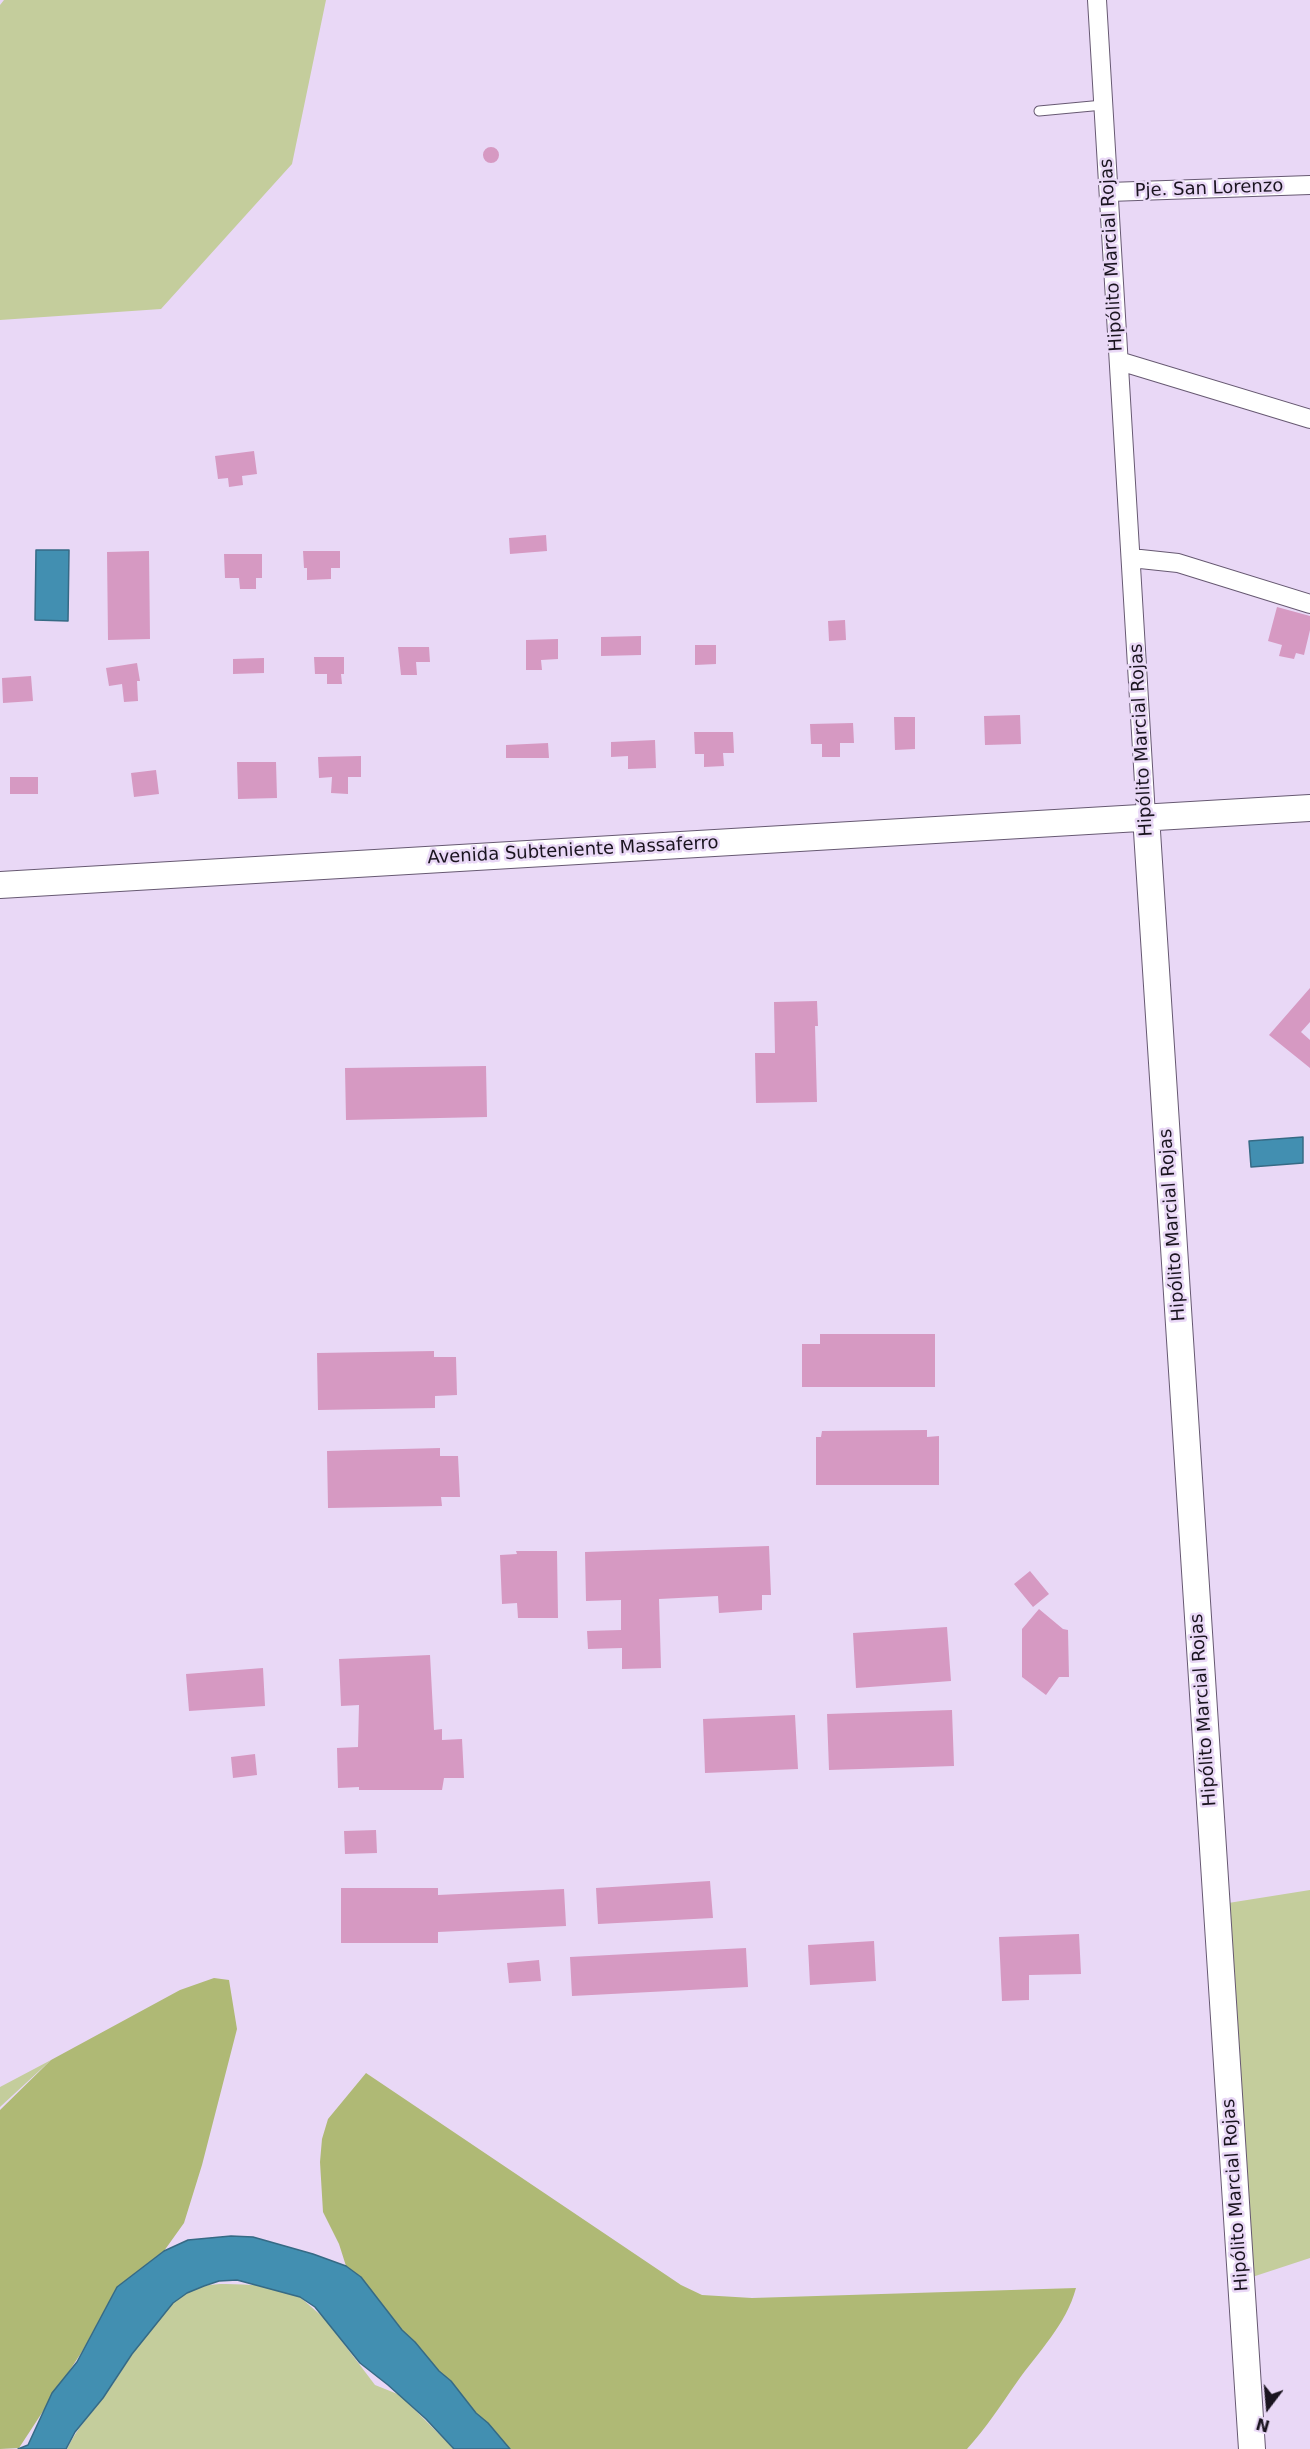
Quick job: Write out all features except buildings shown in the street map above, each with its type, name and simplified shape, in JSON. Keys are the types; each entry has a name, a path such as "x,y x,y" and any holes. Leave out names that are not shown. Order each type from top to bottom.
{"main road":[{"name":"Avenida Subteniente Massaferro","path":"0,885 1310,808"},
{"name":"Hipólito Marcial Rojas","path":"1146,816 1252,2449"}],"street":[{"name":"Hipólito Marcial Rojas","path":"1097,0 1146,816"},
{"name":"Pje. San Lorenzo","path":"1108,192 1310,185"},
{"path":"1119,361 1310,419"},
{"path":"1131,558 1178,563 1310,604"}],"lane":[{"path":"1039,111 1103,105"}],"green space":[{"path":"4,0 326,0 292,164 161,309 0,320 0,5"},
{"path":"1310,1890 1310,2258 1237,2282 1222,1904"},
{"path":"214,1978 229,1980 237,2029 202,2165 184,2223 164,2251 117,2287 83,2350 19,2448 0,2449 0,2110 51,2060 180,1990"},
{"path":"51,2060 0,2107 0,2087"},
{"path":"366,2073 681,2285 702,2295 752,2298 1076,2288 1059,2326 967,2449 510,2449 476,2413 451,2381 402,2330 361,2277 346,2266 339,2244 323,2212 320,2162 322,2139 328,2119"},
{"path":"259,2285 300,2297 325,2319 375,2385 400,2395 454,2449 67,2449 79,2428 104,2397 147,2332 174,2302 188,2292 204,2286"}],"water":[{"path":"36,550 69,550 68,621 35,620"},
{"path":"1303,1137 1303,1163 1251,1167 1249,1141"},
{"path":"231,2236 253,2237 313,2254 346,2266 361,2277 402,2330 451,2381 476,2413 488,2423 510,2449 454,2449 426,2419 360,2363 315,2307 300,2297 237,2280 219,2281 204,2286 187,2293 173,2303 132,2354 103,2398 75,2432 66,2449 18,2449 28,2445 52,2393 77,2362 117,2287 164,2251 188,2240"}]}
